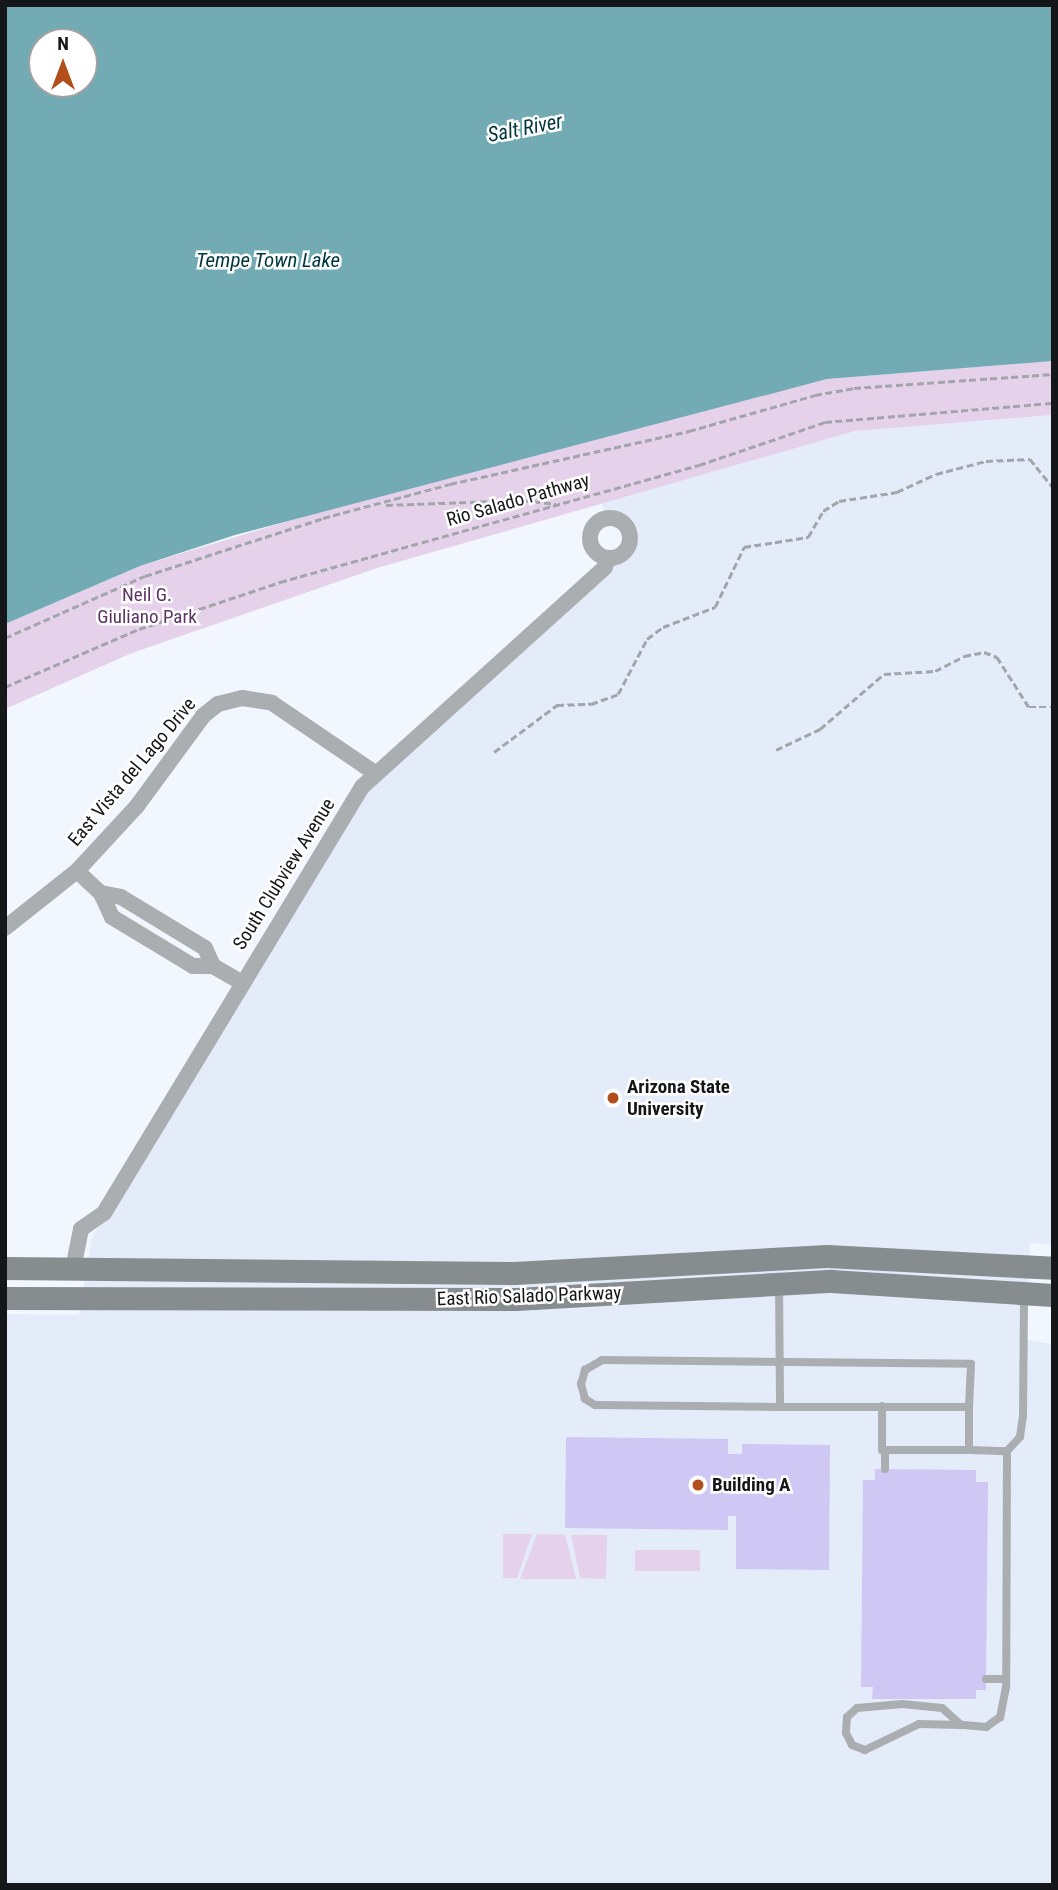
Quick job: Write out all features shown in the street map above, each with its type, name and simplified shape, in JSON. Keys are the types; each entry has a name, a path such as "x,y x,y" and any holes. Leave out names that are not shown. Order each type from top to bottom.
{"main road":[{"name":"East Rio Salado Parkway","path":"5,1268 514,1273 827,1256 1053,1268"},
{"name":"East Rio Salado Parkway","path":"5,1298 516,1299 779,1282 890,1282 1053,1294"}],"street":[{"name":"South Clubview Avenue","path":"73,1269 80,1229 104,1213 242,983 375,773 605,567 608,558"},
{"name":"East Vista del Lago Drive","path":"5,928 77,871 137,806 203,716 224,702 251,698 272,703 375,773"},
{"path":"77,871 101,893 121,897 205,948 214,966 242,983"}],"lane":[{"path":"779,1282 780,1407"},
{"path":"961,1725 942,1708 902,1704 857,1709 847,1717 846,1733 852,1745 865,1750 919,1724 986,1727 1000,1717 1006,1679 1007,1451 1020,1437 1023,1415 1024,1291"},
{"path":"969,1407 595,1405 585,1399 581,1384 585,1370 601,1360 971,1364 969,1450"},
{"path":"882,1406 885,1469"},
{"path":"885,1450 1007,1451"},
{"path":"986,1679 1006,1679"}],"path":[{"path":"5,638 145,576 323,518 382,505 450,484 689,431 815,395 854,388 1053,374"},
{"name":"Rio Salado Pathway","path":"5,687 139,629 267,586 699,465 825,422 1053,403"},
{"path":"494,752 557,705 591,704 618,694 631,676 647,639 663,627 715,607 744,547 808,537 823,511 839,501 897,492 936,474 986,461 1030,459 1053,487"},
{"path":"382,505 436,507 523,500 556,504"},
{"path":"776,750 820,729 884,674 935,671 964,656 984,652 997,657 1029,707 1053,707"}],"shaded area":[{"name":"Arizona State University","path":"1053,415 1053,1244 1030,1243 1027,1340 1053,1344 1053,1885 5,1885 5,1314 79,1315 92,1239 104,1213 363,786 626,550 628,530 619,521 606,519 602,503 855,431"}],"green space":[{"name":"Neil G. Giuliano Park","path":"1053,361 1053,415 855,431 377,568 132,653 5,709 5,624 140,566 364,498 827,379"},
{"path":"503,1534 532,1534 517,1578 503,1578"},
{"path":"537,1534 565,1535 576,1579 520,1579"},
{"path":"571,1535 607,1535 606,1579 580,1578"},
{"path":"635,1550 700,1550 700,1571 635,1571"}],"water":[{"name":"Tempe Town Lake","path":"5,5 1053,5 1053,361 827,379 235,535 140,566 5,624"}],"building":[{"name":"Building A","path":"566,1437 728,1439 728,1454 742,1454 742,1444 830,1445 829,1570 736,1569 736,1516 728,1516 728,1530 565,1528"},
{"path":"875,1469 976,1470 976,1482 988,1482 986,1690 976,1690 976,1699 872,1699 873,1687 861,1687 863,1480 875,1480"}],"place":[{"name":"Arizona State University","path":"613,1098"},
{"name":"Building A","path":"698,1485"}],"water label":[{"name":"Salt River","path":"525,128"}]}
